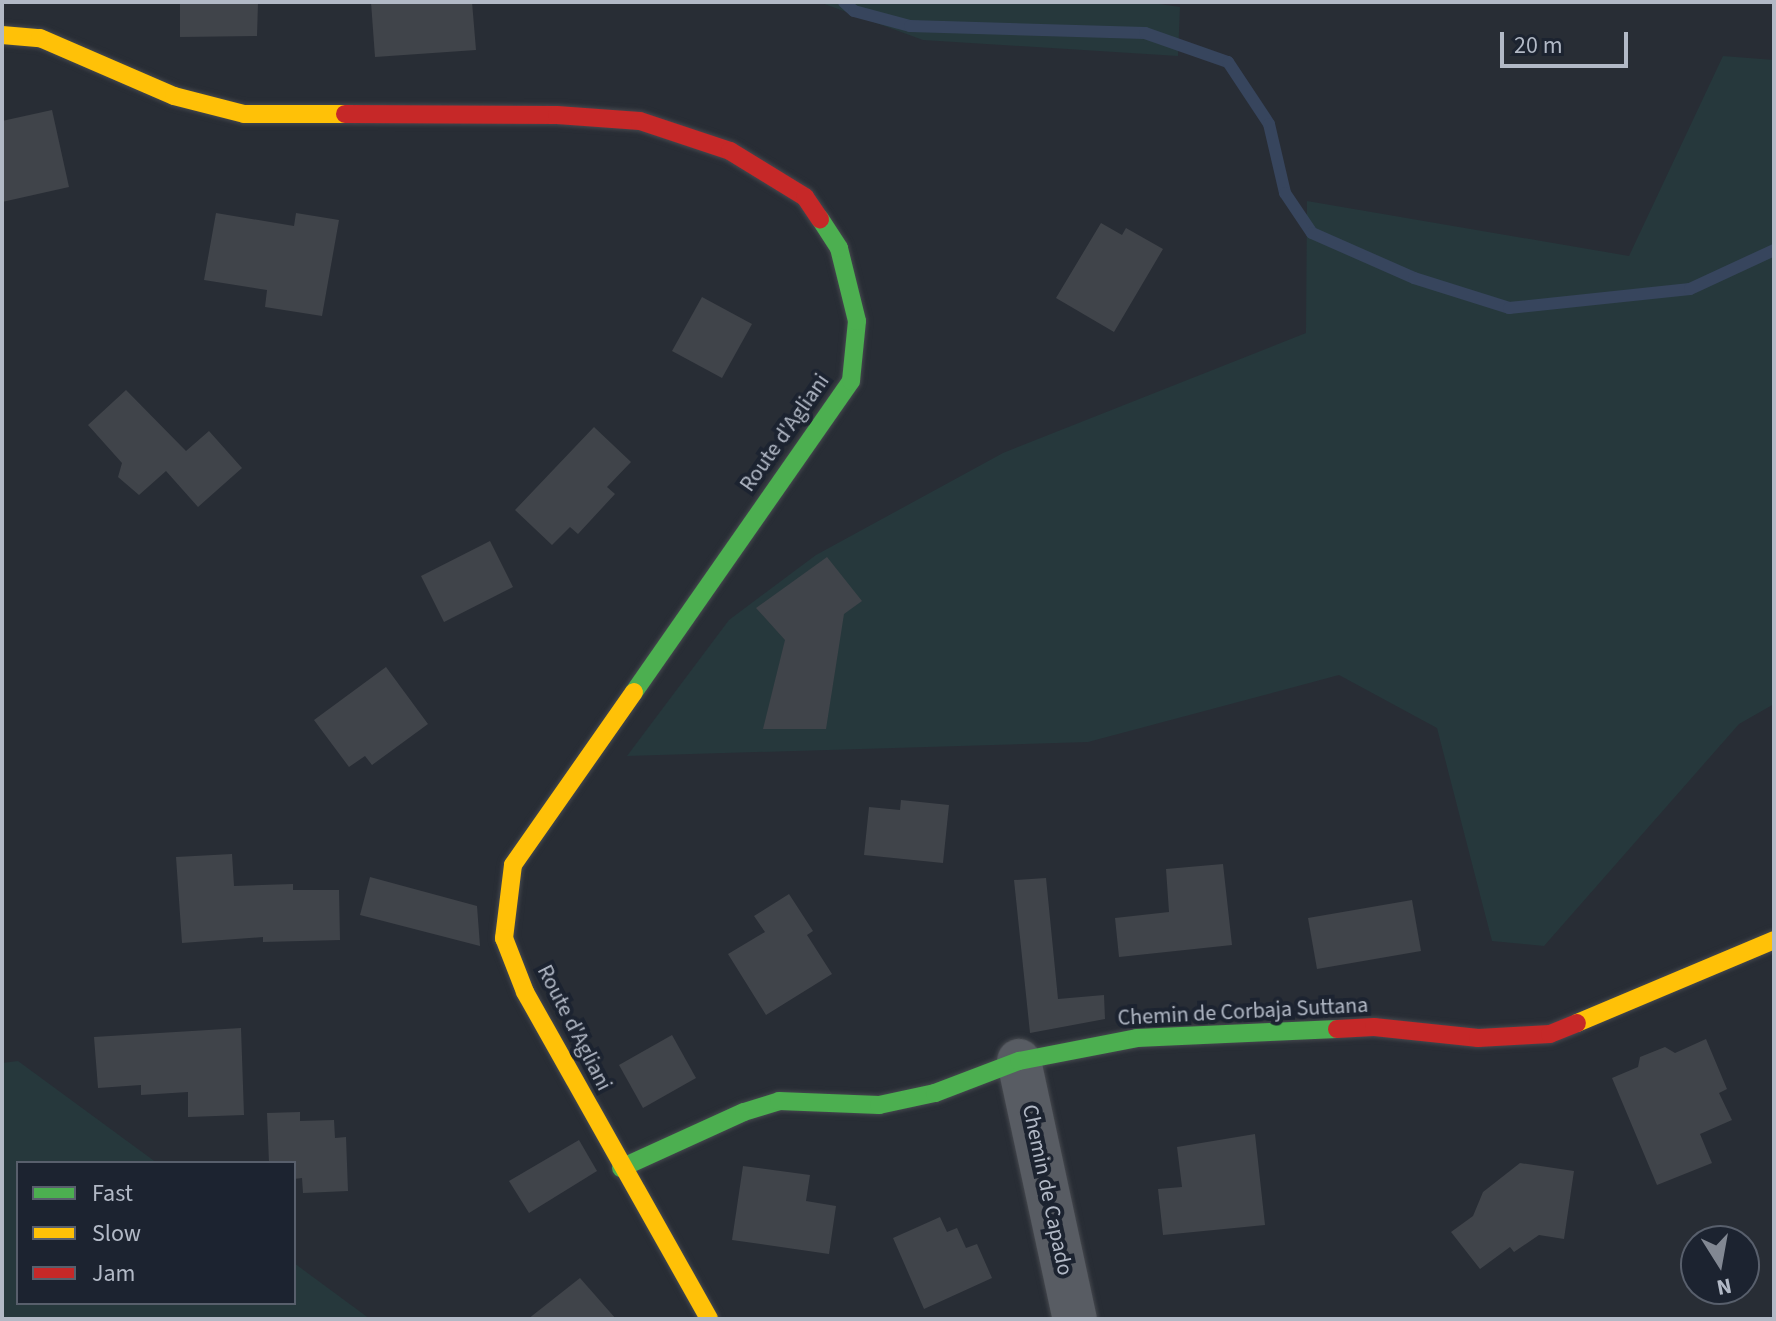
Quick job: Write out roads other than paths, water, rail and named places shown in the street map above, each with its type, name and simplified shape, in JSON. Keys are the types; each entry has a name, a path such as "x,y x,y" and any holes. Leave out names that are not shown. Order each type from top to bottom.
{"street":[{"name":"Route d'Agliani","path":"2,35 40,38 174,96 244,114 557,115 640,121 730,151 805,197 839,248 857,321 851,381 513,865 504,938 525,992 621,1168 709,1319"},
{"name":"Chemin de Corbaja Suttana","path":"621,1168 744,1112 779,1101 879,1105 935,1093 1019,1061 1137,1038 1374,1027 1478,1038 1550,1034 1774,940"},
{"name":"Chemin de Capado","path":"1019,1061 1075,1319"}],"waterway":[{"path":"844,2 854,11 910,26 1145,33 1228,62 1269,124 1285,193 1312,233 1414,278 1509,308 1690,289 1774,250"}]}
